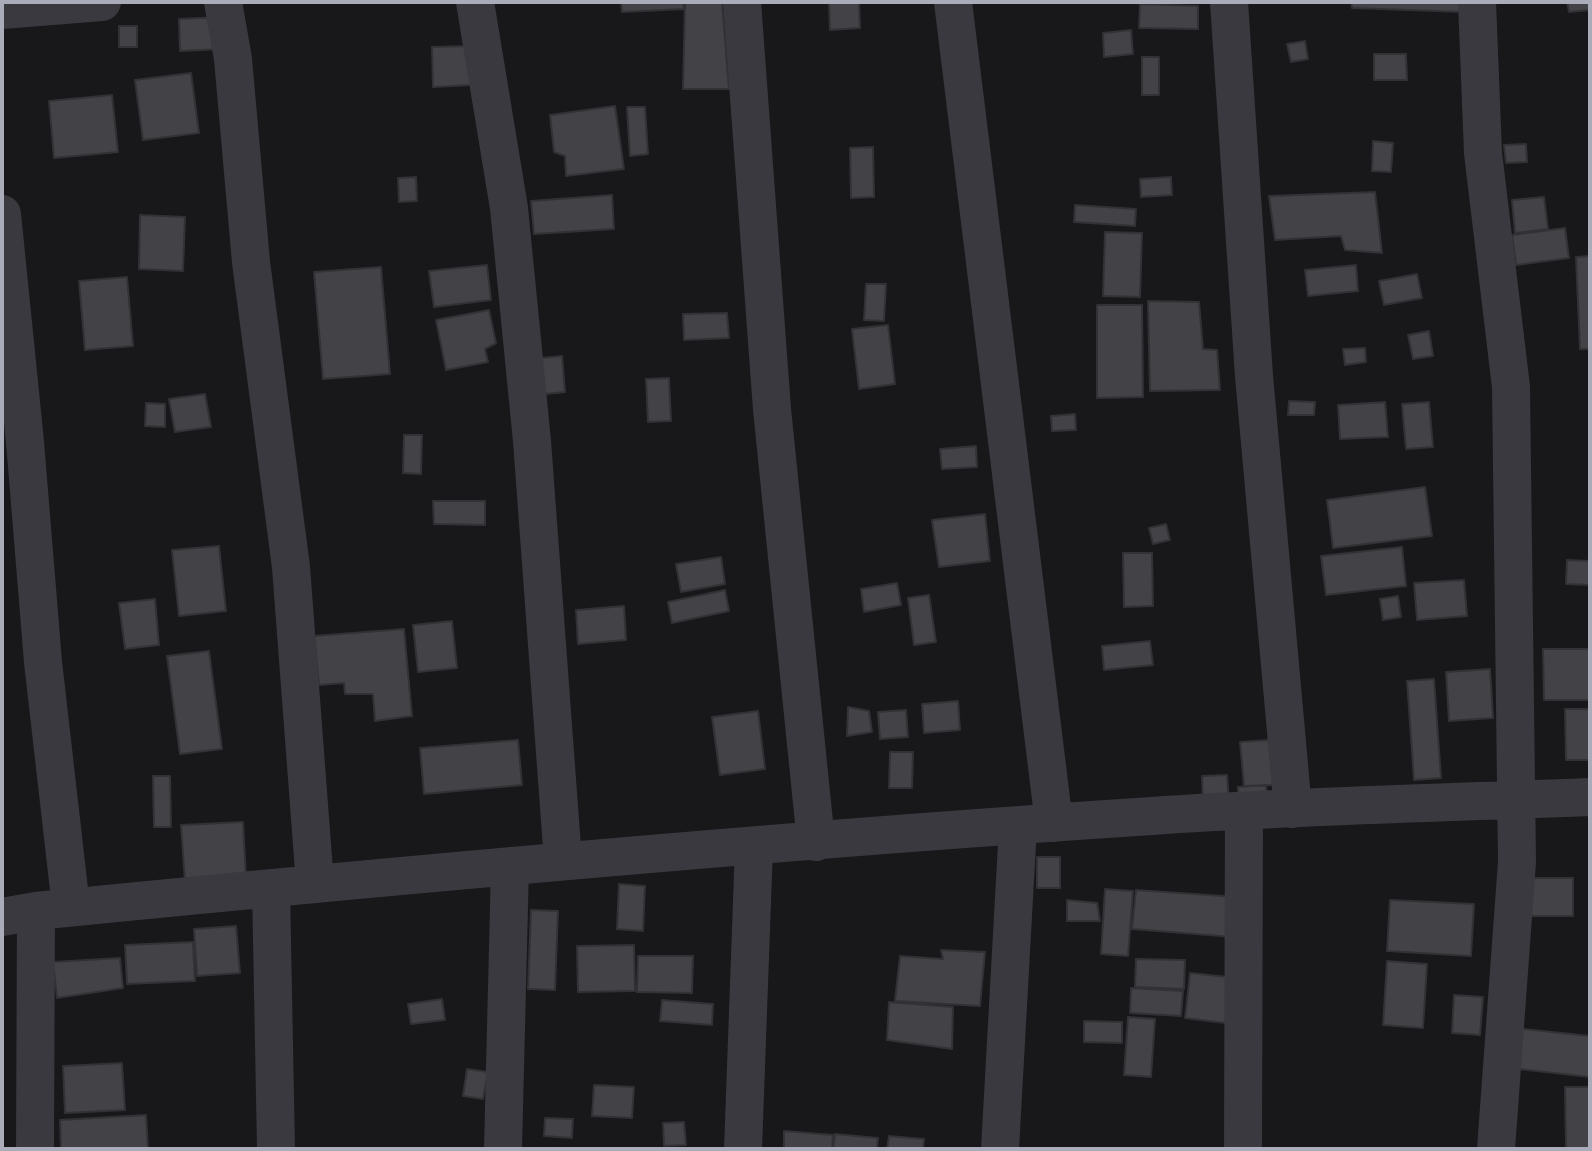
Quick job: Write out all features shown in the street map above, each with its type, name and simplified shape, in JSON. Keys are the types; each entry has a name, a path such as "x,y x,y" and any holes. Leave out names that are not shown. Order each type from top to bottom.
{"street":[{"path":"2,10 102,2"},
{"path":"223,2 233,59 251,262 291,567 315,884"},
{"path":"475,2 509,208 532,441 563,861"},
{"path":"742,2 772,409 816,842"},
{"path":"953,2 1036,825 1000,1149"},
{"path":"1229,2 1254,376 1293,810"},
{"path":"1477,2 1483,153 1511,387 1517,862 1496,1149"},
{"path":"2,214 25,442 43,662 36,912 35,1149"},
{"path":"36,912 563,861 1036,825 1244,811 1590,797"},
{"path":"1243,1149 1244,811"},
{"path":"743,1149 754,847"},
{"path":"503,1149 510,866"},
{"path":"271,888 276,1149"}],"building":[{"path":"621,2 683,2 684,9 622,12"},
{"path":"685,2 722,2 729,89 683,89"},
{"path":"829,2 859,2 860,28 830,30"},
{"path":"1351,2 1465,2 1464,12 1352,8"},
{"path":"1567,2 1590,2 1590,10 1569,12"},
{"path":"1140,4 1198,6 1198,29 1139,28"},
{"path":"221,17 222,49 180,51 179,19"},
{"path":"119,26 137,26 137,47 119,47"},
{"path":"1131,30 1133,54 1104,57 1103,33"},
{"path":"1305,41 1308,59 1291,62 1287,44"},
{"path":"470,46 472,85 433,87 432,47"},
{"path":"1374,54 1406,54 1407,80 1374,80"},
{"path":"1142,57 1159,57 1159,95 1142,95"},
{"path":"191,73 199,133 143,140 135,80"},
{"path":"112,95 118,152 54,158 49,101"},
{"path":"615,106 624,169 566,176 565,156 554,152 550,115"},
{"path":"627,107 645,107 648,154 630,156"},
{"path":"1373,141 1393,143 1391,172 1372,171"},
{"path":"1526,144 1527,162 1506,163 1504,145"},
{"path":"873,147 874,197 851,198 850,148"},
{"path":"416,177 417,201 399,202 398,178"},
{"path":"1171,177 1172,195 1141,197 1140,179"},
{"path":"1375,192 1382,253 1345,250 1341,236 1275,240 1269,196"},
{"path":"612,195 614,229 534,234 531,201"},
{"path":"1544,197 1548,229 1515,233 1512,200"},
{"path":"1075,205 1136,209 1135,226 1074,222"},
{"path":"140,215 185,217 183,271 139,269"},
{"path":"1565,228 1569,258 1516,265 1512,235"},
{"path":"1105,232 1142,233 1140,297 1103,296"},
{"path":"1590,256 1590,349 1580,349 1576,257"},
{"path":"487,265 491,300 434,307 429,271"},
{"path":"1356,265 1358,291 1308,296 1305,270"},
{"path":"381,267 390,374 323,379 314,272"},
{"path":"1417,274 1422,298 1384,305 1379,281"},
{"path":"127,277 133,346 85,350 79,281"},
{"path":"866,284 886,284 884,321 864,320"},
{"path":"1148,301 1199,302 1203,349 1217,350 1220,390 1150,391"},
{"path":"1097,305 1142,305 1143,397 1097,398"},
{"path":"489,310 496,343 485,349 488,362 446,370 436,320"},
{"path":"727,313 729,338 684,340 683,314"},
{"path":"888,325 895,384 859,389 852,329"},
{"path":"1429,331 1433,356 1413,359 1408,335"},
{"path":"1365,348 1366,362 1345,365 1343,349"},
{"path":"562,356 565,392 545,394 541,358"},
{"path":"669,378 671,421 648,422 646,379"},
{"path":"205,394 211,427 175,432 169,399"},
{"path":"1289,401 1315,402 1314,415 1288,415"},
{"path":"1385,402 1388,437 1340,439 1338,405"},
{"path":"1429,402 1433,447 1406,449 1402,404"},
{"path":"146,403 165,404 165,427 145,426"},
{"path":"1075,414 1076,430 1052,431 1051,416"},
{"path":"404,435 422,435 421,474 403,473"},
{"path":"976,446 977,467 942,469 940,449"},
{"path":"1425,487 1432,536 1333,548 1327,500"},
{"path":"433,501 485,501 485,525 434,524"},
{"path":"985,514 990,561 939,567 932,520"},
{"path":"1166,524 1170,540 1153,544 1149,528"},
{"path":"219,546 226,611 179,616 172,550"},
{"path":"1402,547 1406,586 1326,595 1321,556"},
{"path":"1123,553 1152,553 1153,606 1124,607"},
{"path":"721,557 725,584 681,592 676,564"},
{"path":"1567,560 1590,561 1590,585 1566,584"},
{"path":"1464,580 1467,616 1417,620 1414,583"},
{"path":"897,583 901,605 864,612 861,589"},
{"path":"725,590 729,611 672,623 668,602"},
{"path":"929,595 936,642 914,645 908,598"},
{"path":"1398,596 1401,617 1383,620 1380,599"},
{"path":"155,599 159,645 125,649 119,603"},
{"path":"624,606 626,640 578,644 576,610"},
{"path":"452,621 457,668 418,672 413,625"},
{"path":"404,629 412,716 375,721 373,694 345,694 344,683 319,685 314,636"},
{"path":"1150,641 1153,665 1104,670 1102,646"},
{"path":"1543,649 1590,649 1590,700 1544,700"},
{"path":"209,651 222,749 180,754 167,656"},
{"path":"1490,669 1493,718 1449,721 1446,672"},
{"path":"1434,679 1441,778 1414,780 1407,681"},
{"path":"958,701 960,730 924,733 922,704"},
{"path":"848,707 869,711 872,732 847,736"},
{"path":"1565,709 1590,709 1590,760 1566,760"},
{"path":"906,710 908,737 880,739 878,712"},
{"path":"758,711 765,769 720,775 712,717"},
{"path":"518,740 522,785 424,794 420,748"},
{"path":"1269,740 1273,785 1244,786 1240,742"},
{"path":"890,752 913,752 912,788 889,788"},
{"path":"1227,775 1229,803 1203,805 1202,776"},
{"path":"153,776 170,776 171,827 154,827"},
{"path":"1266,785 1267,806 1239,807 1238,787"},
{"path":"243,822 246,878 185,882 181,825"},
{"path":"1037,857 1060,857 1060,888 1037,888"},
{"path":"1518,878 1573,878 1573,916 1518,916"},
{"path":"619,884 645,886 643,931 617,929"},
{"path":"1105,889 1133,891 1128,956 1101,954"},
{"path":"1136,890 1237,897 1234,937 1132,929"},
{"path":"1067,900 1097,903 1100,921 1067,921"},
{"path":"1390,900 1474,904 1471,956 1387,951"},
{"path":"531,910 558,911 555,990 528,989"},
{"path":"236,926 240,973 197,976 194,929"},
{"path":"193,942 195,981 127,984 125,945"},
{"path":"634,945 635,991 578,992 577,946"},
{"path":"941,950 985,952 980,1006 895,1001 900,956 943,959"},
{"path":"638,956 693,956 692,993 637,992"},
{"path":"120,958 123,988 57,998 53,962"},
{"path":"1136,959 1185,960 1184,989 1135,987"},
{"path":"1387,961 1427,964 1423,1028 1383,1025"},
{"path":"1190,973 1237,978 1233,1024 1185,1018"},
{"path":"1131,988 1183,991 1181,1016 1130,1013"},
{"path":"1454,995 1483,997 1480,1035 1452,1033"},
{"path":"442,999 445,1020 411,1024 408,1004"},
{"path":"662,1000 713,1004 712,1025 660,1021"},
{"path":"889,1002 953,1007 952,1049 887,1040"},
{"path":"1128,1017 1155,1019 1151,1077 1124,1075"},
{"path":"1084,1021 1122,1022 1122,1043 1084,1042"},
{"path":"1514,1028 1590,1036 1590,1077 1510,1068"},
{"path":"122,1063 125,1110 65,1113 63,1066"},
{"path":"467,1069 488,1072 483,1099 463,1096"},
{"path":"594,1085 634,1087 632,1118 592,1116"},
{"path":"1565,1087 1590,1087 1590,1149 1566,1149"},
{"path":"146,1115 148,1149 61,1149 60,1120"},
{"path":"545,1118 573,1119 572,1138 544,1136"},
{"path":"684,1122 686,1145 664,1146 663,1123"},
{"path":"784,1131 833,1135 832,1149 784,1149"},
{"path":"835,1134 878,1138 877,1149 833,1149"},
{"path":"889,1136 924,1139 923,1149 887,1149"}]}
